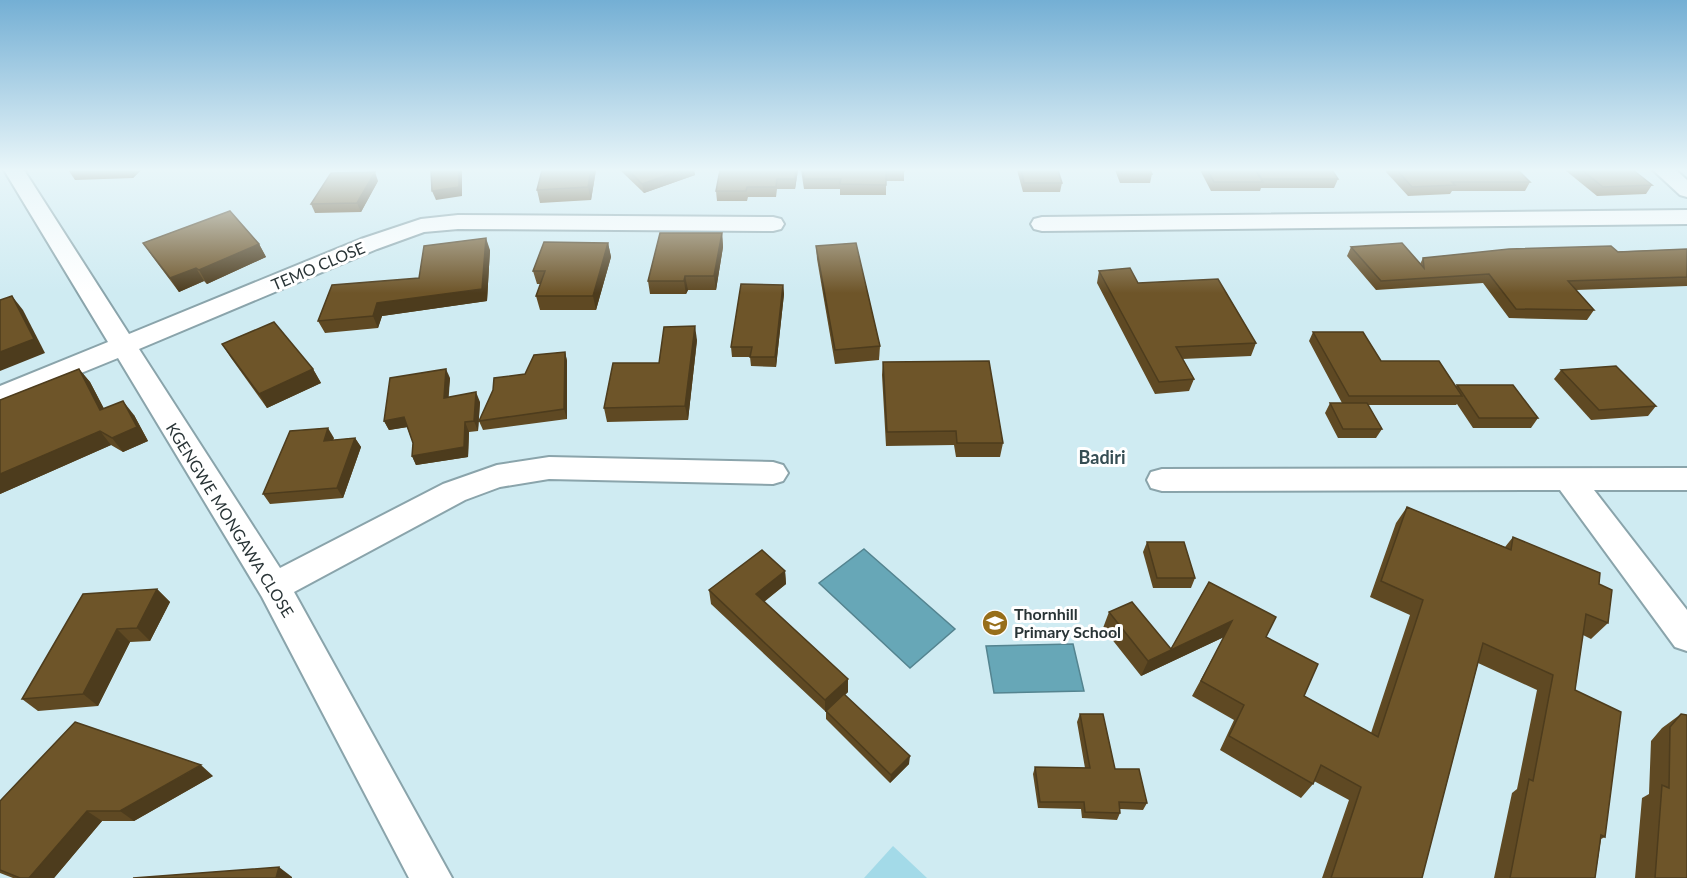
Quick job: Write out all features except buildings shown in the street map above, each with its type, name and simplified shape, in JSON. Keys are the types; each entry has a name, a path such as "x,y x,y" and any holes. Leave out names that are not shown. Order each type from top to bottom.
{"street":[{"name":"KGENGWE MONGAWA CLOSE","path":"39,211 274,587 431,878"},
{"path":"1042,224 1687,217"},
{"name":"TEMO CLOSE","path":"0,397 369,244 421,226 458,222 773,224"},
{"path":"274,587 454,492 498,476 549,468 773,473"},
{"path":"1162,480 1687,479"},
{"path":"1569,480 1687,636"}],"shaded area":[{"path":"864,549 955,629 910,668 819,583"},
{"path":"1073,644 1084,691 994,693 986,646"},
{"path":"893,846 927,878 864,878"}],"place":[{"name":"Thornhill Primary School","path":"995,623"}],"district":[{"name":"Badiri","path":"1102,458"}]}
